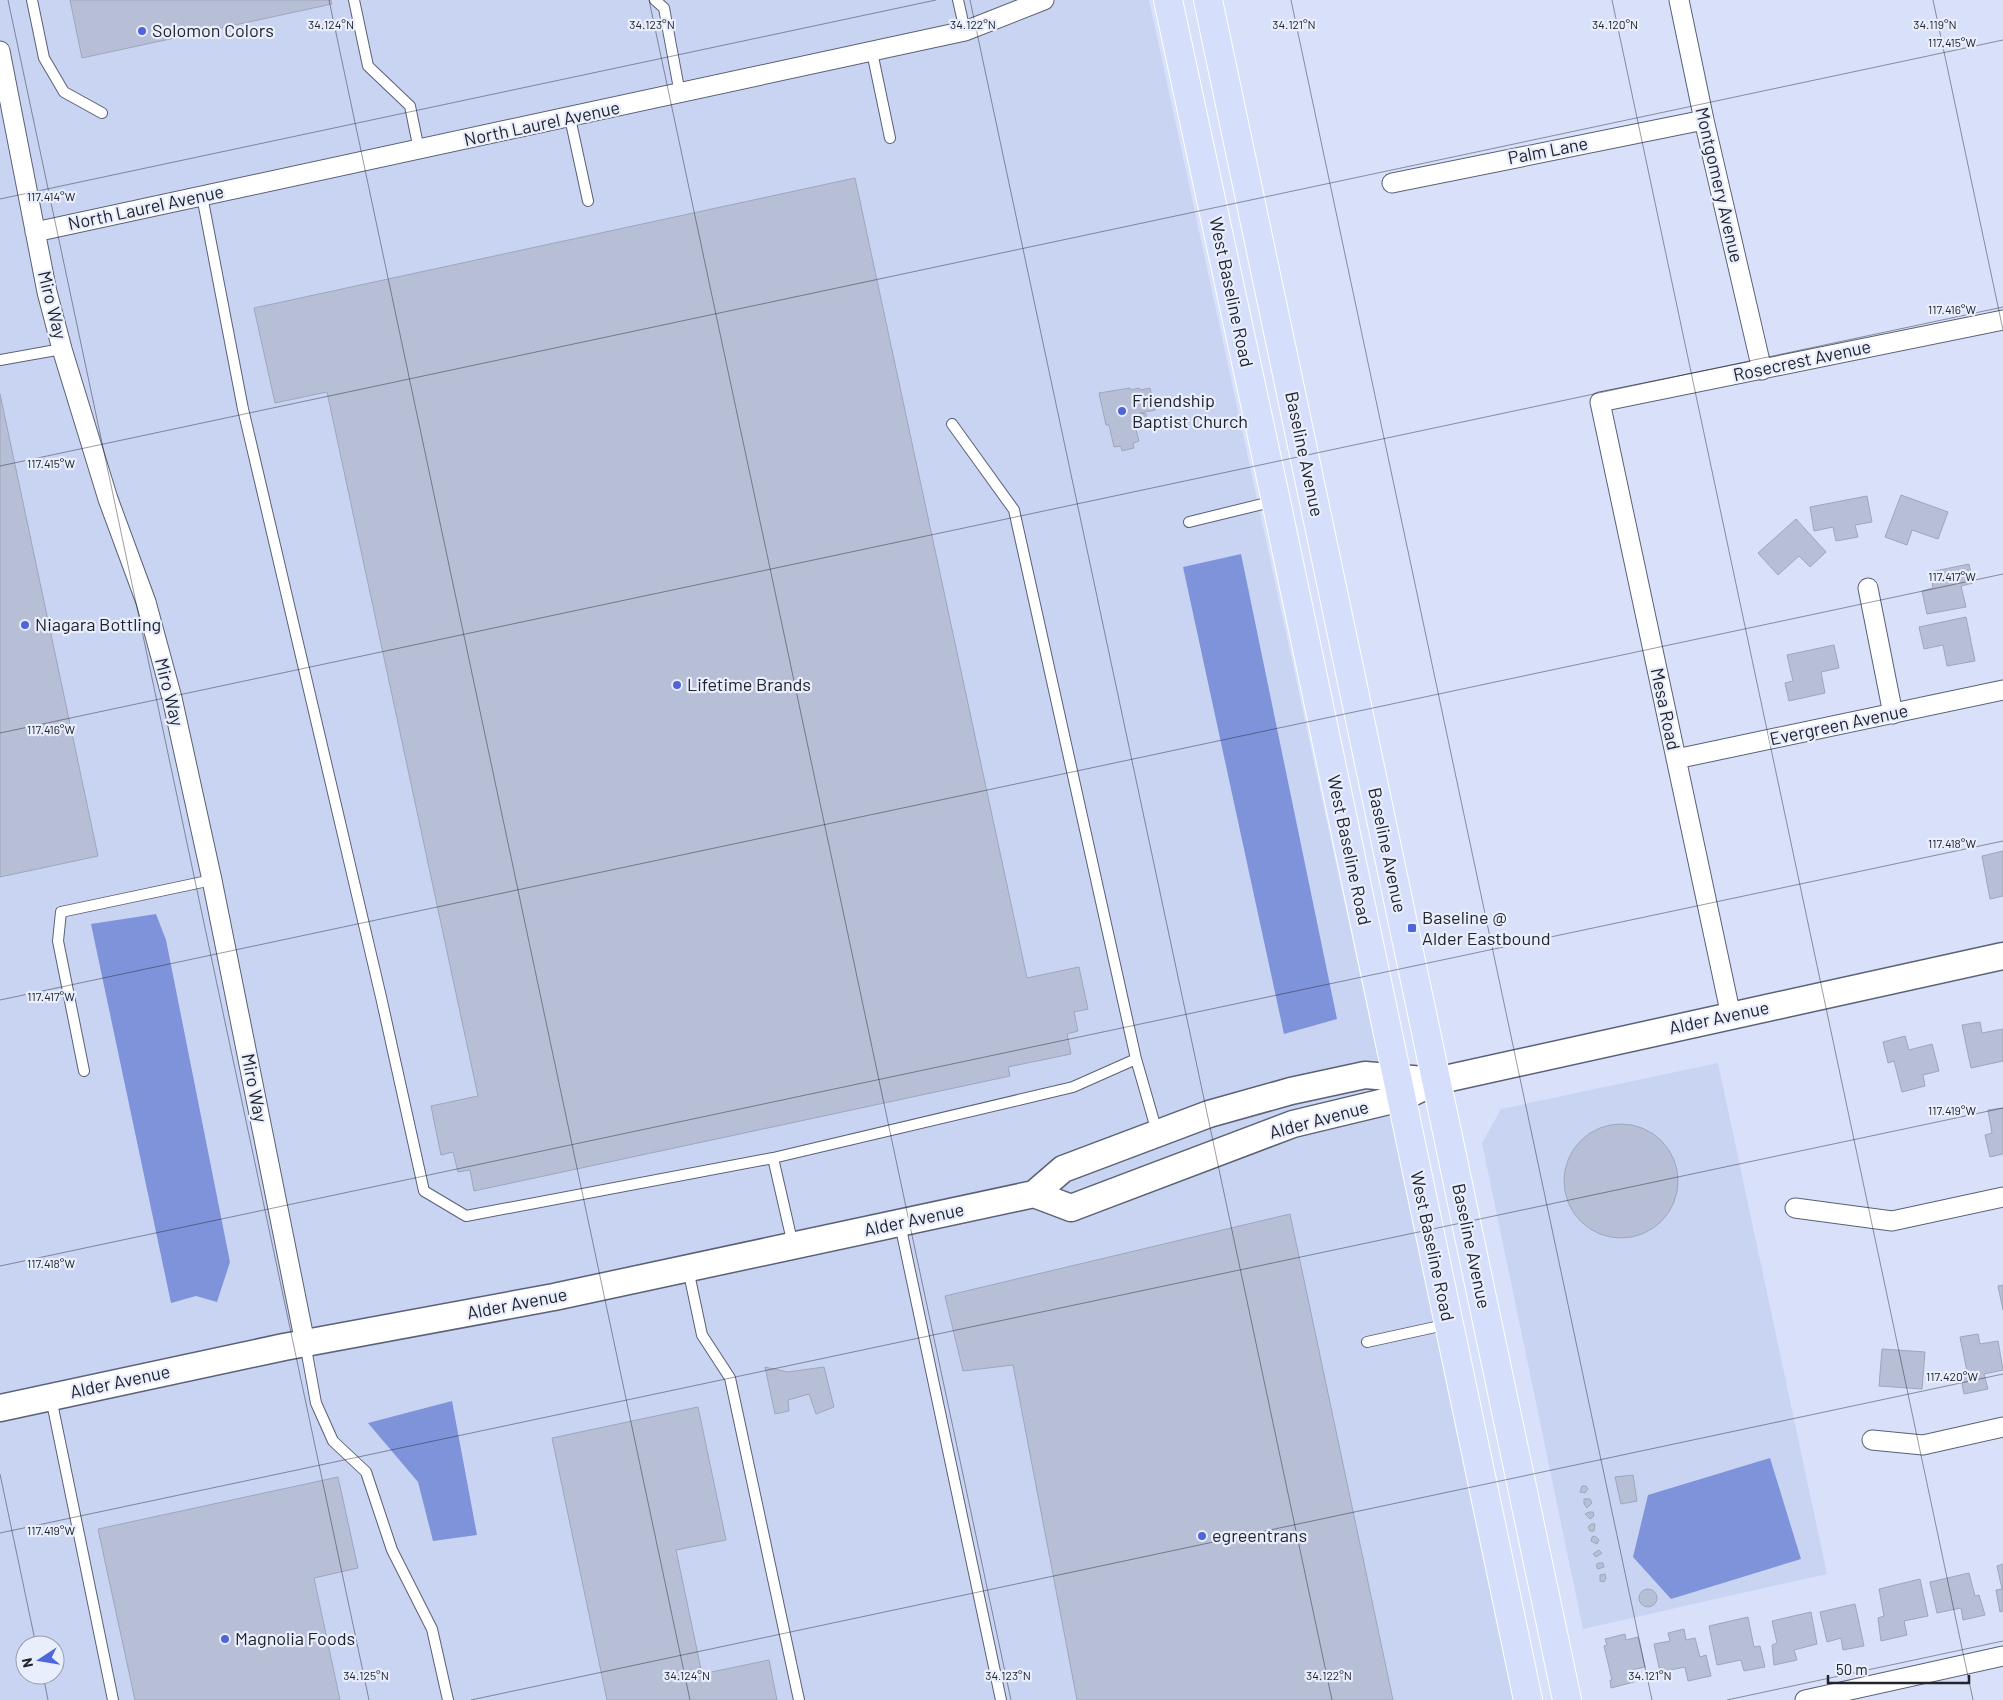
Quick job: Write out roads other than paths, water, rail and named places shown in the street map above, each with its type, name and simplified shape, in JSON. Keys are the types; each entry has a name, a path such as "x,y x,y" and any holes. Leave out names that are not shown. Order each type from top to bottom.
{"main road":[{"name":"West Baseline Road","path":"1168,0 1276,501 1528,1700"},
{"name":"Baseline Avenue","path":"1208,0 1567,1700"},
{"name":"Alder Avenue","path":"1034,1194 1071,1208 1293,1124 1399,1087 1436,1081 2003,956"},
{"name":"Alder Avenue","path":"0,1408 305,1343 554,1297 1034,1194 1063,1169 1209,1114 1365,1075 1399,1087"}],"street":[{"name":"North Laurel Avenue","path":"36,232 570,118 965,31 1044,0"},
{"name":"Montgomery Avenue","path":"1679,0 1704,120 1762,370"},
{"name":"Miro Way","path":"0,50 47,292 62,349 90,443 154,631 172,698 212,880 305,1343"},
{"name":"Palm Lane","path":"1392,182 1704,120"},
{"name":"Rosecrest Avenue","path":"1600,402 2003,320"},
{"name":"Mesa Road","path":"1600,402 1731,1016"},
{"path":"1868,588 1893,714"},
{"name":"Evergreen Avenue","path":"1676,759 2003,690"},
{"path":"1795,1208 1892,1220 2003,1197"},
{"path":"1872,1440 1923,1445 2003,1427"},
{"path":"1805,1700 1884,1692 2003,1656"}],"lane":[{"path":"32,0 44,58 64,92 102,113"},
{"path":"354,0 368,66 410,106 419,150"},
{"path":"655,0 664,8 680,94"},
{"path":"958,0 965,31"},
{"path":"872,52 890,138"},
{"path":"570,118 588,200"},
{"path":"202,196 244,409 381,997 424,1191 466,1216 773,1158 1073,1087 1136,1059"},
{"path":"0,360 62,349"},
{"path":"952,424 1014,510 1136,1059 1157,1133"},
{"path":"1189,522 1276,501"},
{"path":"84,1071 58,941 61,912 212,880"},
{"path":"773,1158 793,1246"},
{"path":"900,1223 1001,1700"},
{"path":"688,1268 702,1336 730,1378 799,1700"},
{"path":"1367,1342 1449,1324"},
{"path":"305,1343 316,1402 333,1441 366,1472 392,1550 432,1629 448,1700"},
{"path":"51,1397 113,1700"}],"water":[{"path":"1241,554 1337,1019 1284,1034 1183,567"},
{"path":"156,914 166,940 230,1262 217,1302 196,1296 171,1303 91,924"},
{"path":"452,1401 477,1535 433,1541 418,1482 368,1423"},
{"path":"1770,1458 1801,1559 1671,1599 1633,1557 1648,1495"}],"place":[{"name":"Solomon Colors","path":"142,31"},
{"name":"Friendship Baptist Church","path":"1122,411"},
{"name":"Niagara Bottling","path":"25,625"},
{"name":"Lifetime Brands","path":"677,685"},
{"name":"Baseline @ Alder Eastbound","path":"1412,928"},
{"name":"egreentrans","path":"1202,1536"},
{"name":"Magnolia Foods","path":"225,1639"}]}
